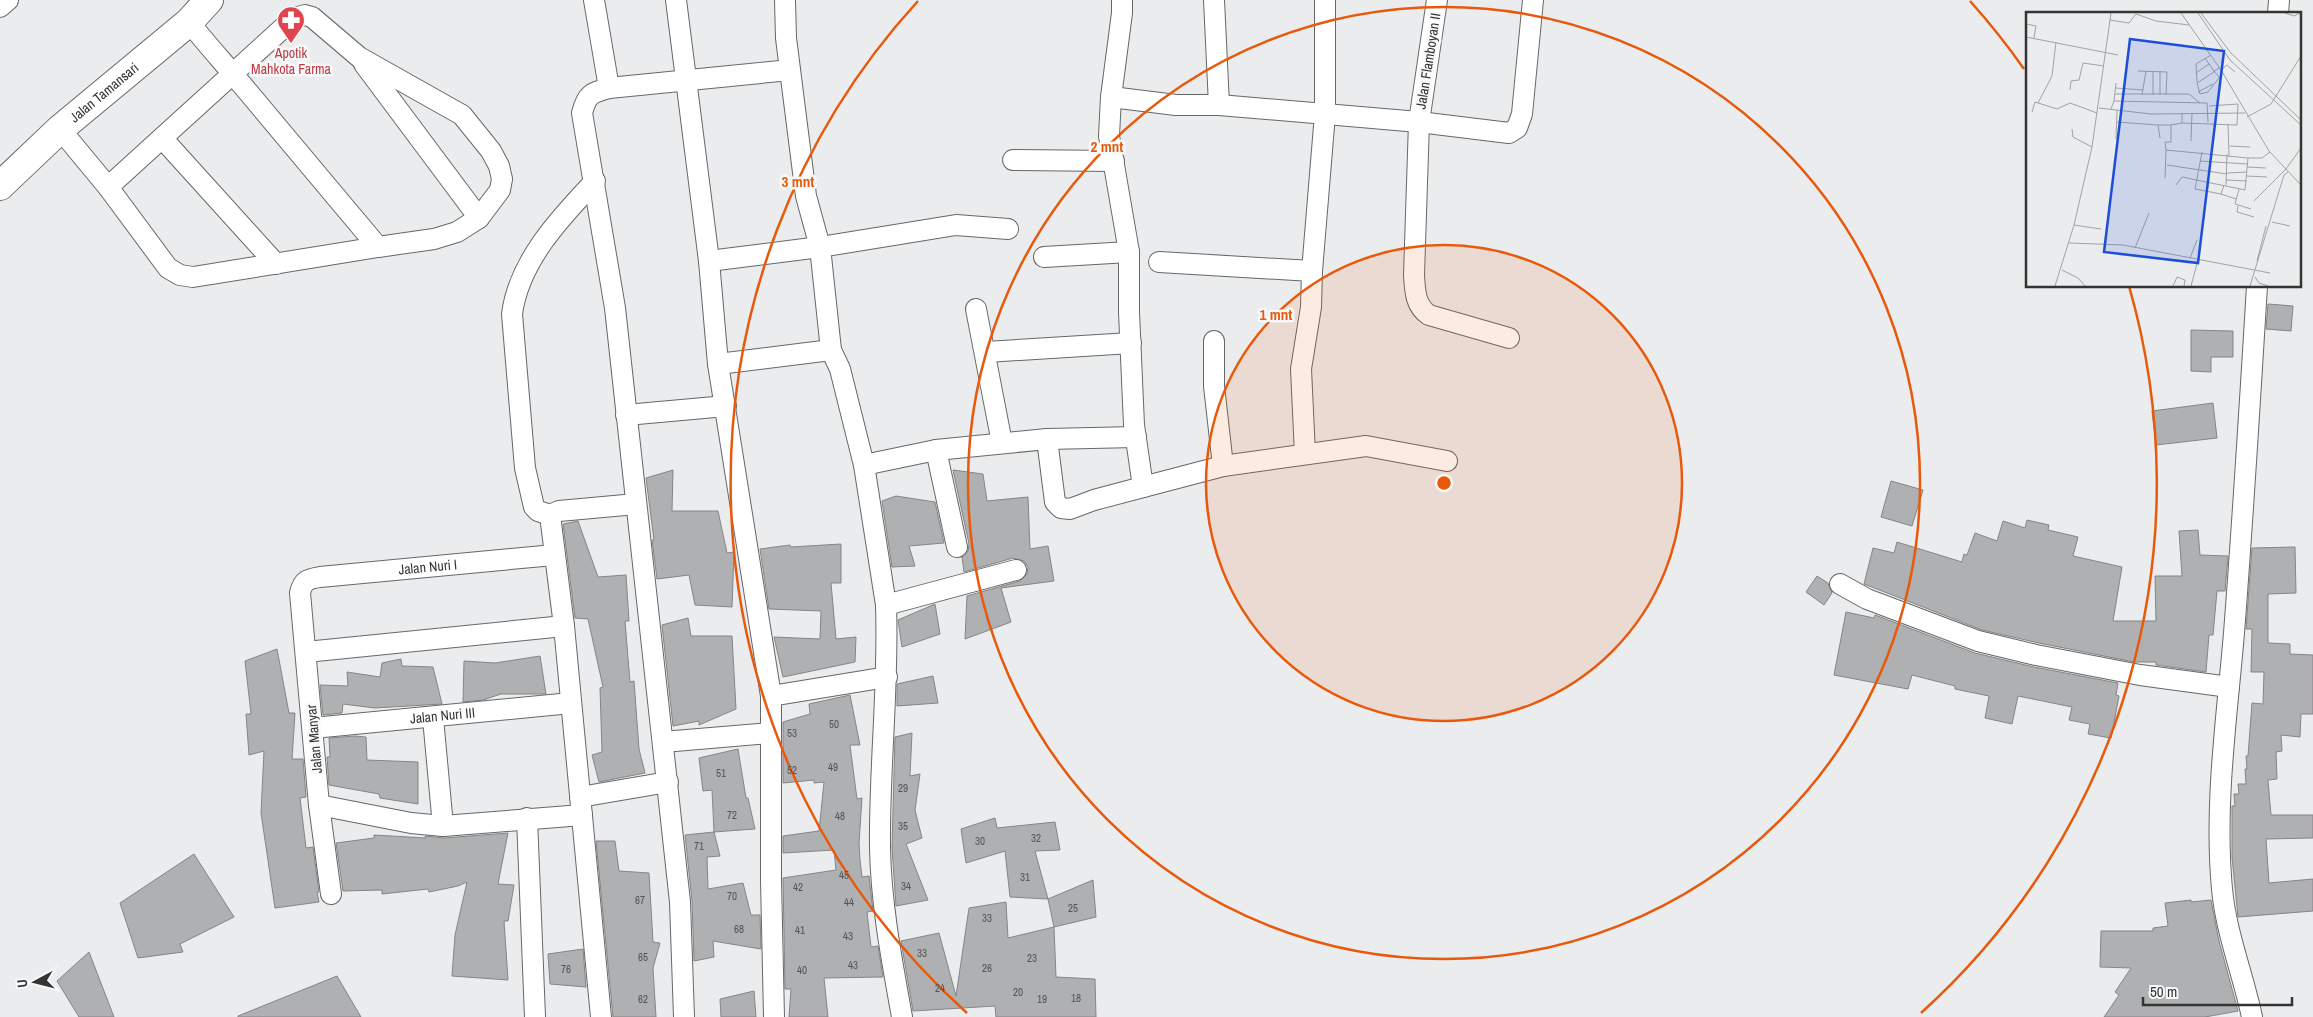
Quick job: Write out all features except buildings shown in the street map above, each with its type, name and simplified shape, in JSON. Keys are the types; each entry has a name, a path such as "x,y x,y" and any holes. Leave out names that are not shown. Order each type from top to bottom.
{"main road":[{"name":"Jalan Tamansari","path":"0,186 60,130 189,22 208,0"}],"street":[{"path":"0,7 8,0"},
{"path":"594,0 609,88"},
{"path":"676,0 709,261 718,364 771,696 771,880 774,1017"},
{"path":"785,0 786,38 806,196 820,247 831,350 840,369 864,465 886,605 887,677 880,780 880,850 886,928 902,1017"},
{"path":"1122,0 1111,97 1110,136 1129,252 1129,312 1136,437 1143,488"},
{"path":"1214,0 1219,106"},
{"path":"1305,454 1301,369 1311,307 1312,271 1325,114 1325,0"},
{"name":"Jalan Flamboyan II","path":"1437,0 1419,122 1414,275 1418,301 1422,308 1430,315 1509,338"},
{"path":"1111,97 1176,105 1219,106 1419,122 1509,133 1518,128 1522,114 1533,0"},
{"path":"60,130 108,187 168,268 180,275 193,277 434,239 457,232 479,218 500,190 502,179 499,166 491,151 462,115 359,57 312,17 305,15 294,18 108,187"},
{"path":"189,22 378,247"},
{"path":"359,57 479,218"},
{"path":"684,1017 680,902 615,308 582,113 586,99 595,92 609,88 790,70"},
{"path":"162,138 276,264"},
{"path":"1013,160 1114,161"},
{"path":"595,181 558,220 522,276 514,297 512,314 525,468 534,507 538,512 550,515 559,511 636,504"},
{"path":"709,261 820,247 956,225 1008,229"},
{"path":"1044,257 1129,252"},
{"path":"1159,262 1312,271"},
{"path":"2252,1017 2228,932 2222,888 2220,827 2242,533 2257,288"},
{"path":"976,308 1002,443"},
{"path":"1214,341 1214,386 1223,466"},
{"path":"986,352 1131,343"},
{"path":"718,364 831,350"},
{"path":"626,415 726,406"},
{"path":"864,465 936,450 1002,443 1047,439 1136,437"},
{"path":"1047,439 1055,502 1061,508 1070,509 1094,500 1223,466 1366,446 1447,461"},
{"path":"936,450 957,547"},
{"path":"550,515 564,626 601,1017"},
{"name":"Jalan Nuri I","path":"302,583 309,579 320,577 554,555"},
{"path":"886,605 1016,570"},
{"name":"Jalan Manyar","path":"302,583 300,593 320,805 331,894"},
{"path":"1840,584 1867,599 1978,641 2036,655 2140,675 2229,688"},
{"path":"306,652 564,626"},
{"path":"771,696 887,677"},
{"name":"Jalan Nuri III","path":"313,728 571,704"},
{"path":"433,718 443,826"},
{"path":"663,742 771,733"},
{"path":"320,805 410,823 443,826 527,818 581,806 668,782"},
{"path":"527,818 535,1017"}],"place":[{"name":"Apotik Mahkota Farma","path":"291,44"}]}
